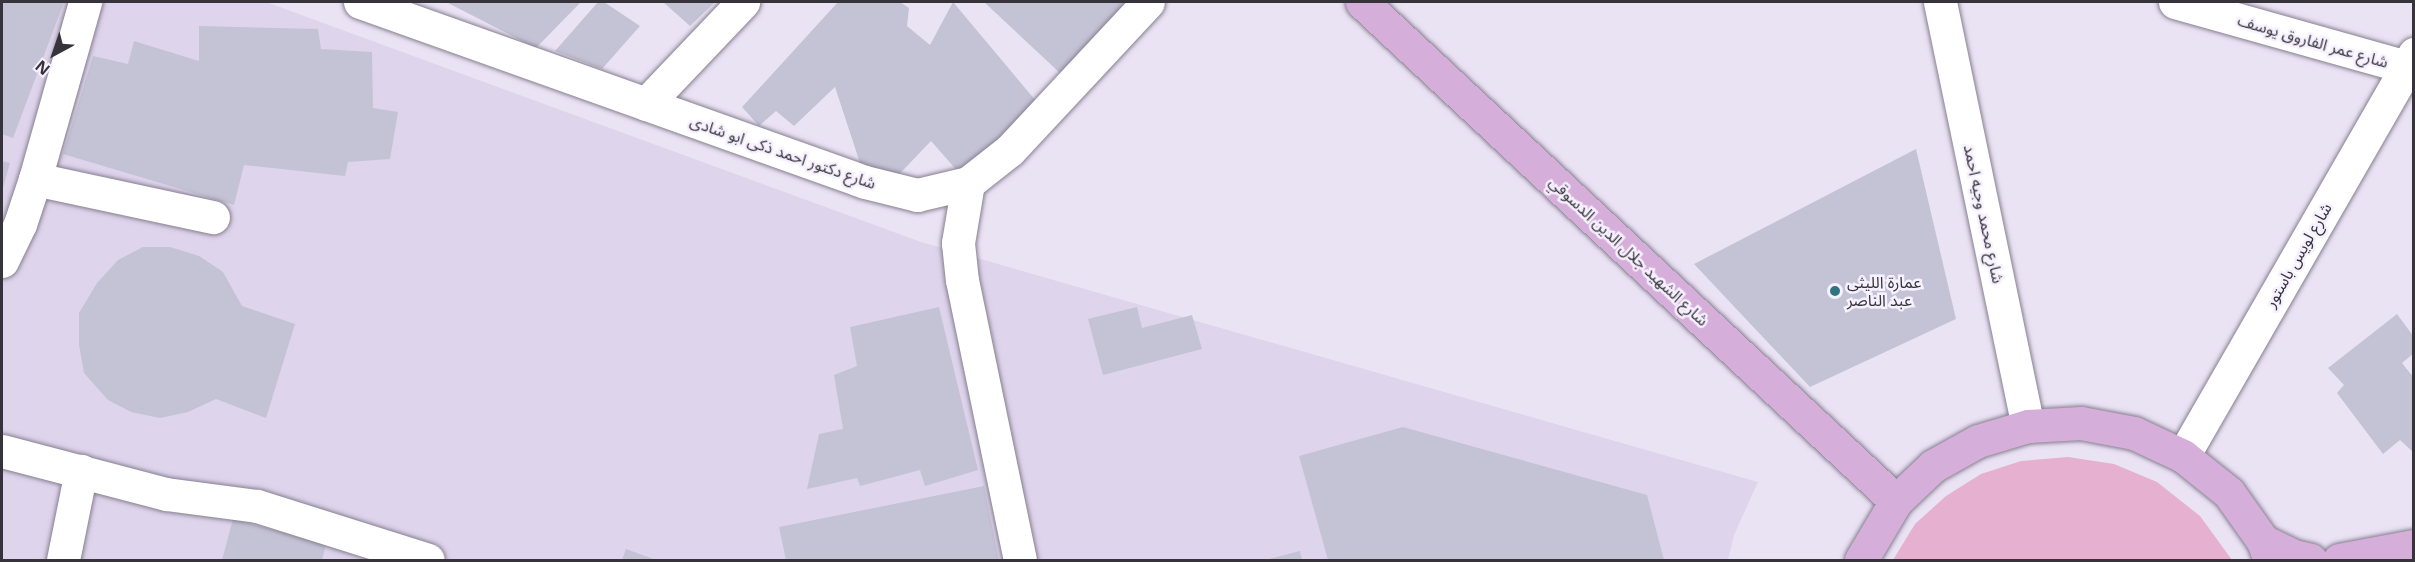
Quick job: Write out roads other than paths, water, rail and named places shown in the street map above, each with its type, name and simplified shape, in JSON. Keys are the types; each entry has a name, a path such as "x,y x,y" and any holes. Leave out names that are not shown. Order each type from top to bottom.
{"main road":[{"name":"شارع الشهيد جلال الدين الدسوقي","path":"1362,2 1896,501"},
{"path":"1860,561 1896,501 1933,466 1978,441 2028,426 2081,423 2134,433 2183,456 2229,493 2267,551 2312,561"},
{"path":"2339,561 2414,546"}],"street":[{"path":"2,261 20,224 35,179 86,2"},
{"name":"شارع دكتور احمد ذكى ابو شادى","path":"360,2 405,8 646,104 865,182 917,195 968,183 1010,150 1148,2"},
{"path":"646,104 743,2"},
{"name":"شارع محمد وجيه احمد","path":"1940,2 2028,426"},
{"name":"شارع عمر الفاروق يوسف","path":"2175,2 2411,66"},
{"name":"شارع لويس باستور","path":"2183,456 2411,66"},
{"path":"35,179 213,217"},
{"path":"968,183 958,243 962,280 1020,561"},
{"path":"2,451 166,494 257,506 428,561"},
{"path":"63,561 81,471"}],"place":[{"name":"عمارة الليثى عبد الناصر","path":"1835,291"}]}
